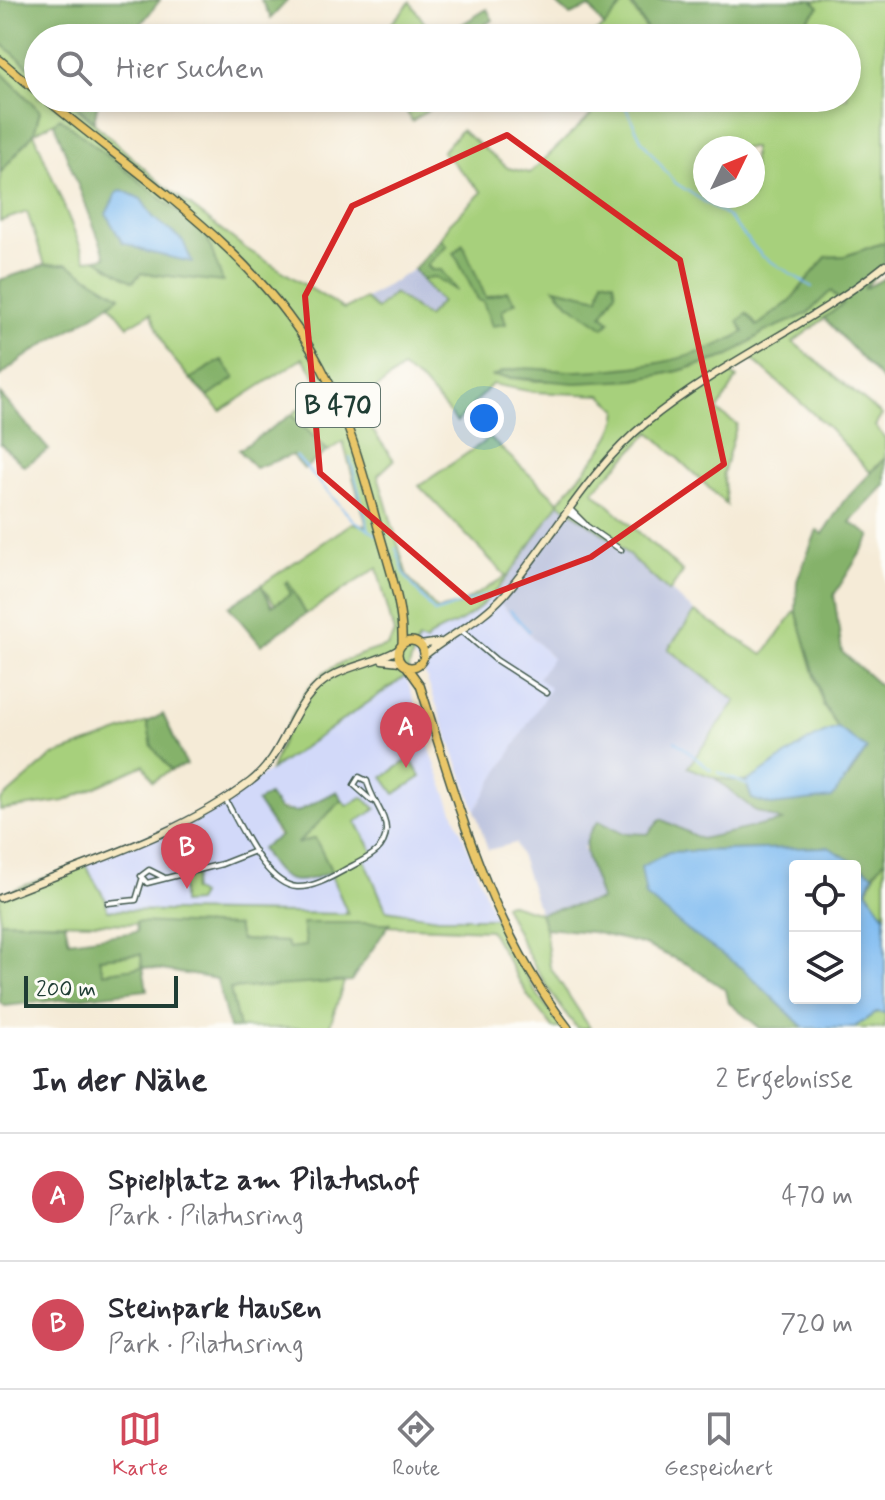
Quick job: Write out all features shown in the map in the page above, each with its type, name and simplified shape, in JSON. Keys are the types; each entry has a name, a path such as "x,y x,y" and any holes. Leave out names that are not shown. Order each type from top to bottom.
{"main road":[{"path":"0,60 24,80"},
{"name":"B 470","path":"62,112 247,267 282,308 321,366 348,426 378,526 401,620 400,647"},
{"path":"378,660 404,664 421,660 443,642 463,632 504,594 567,508 617,450 646,423 715,373 819,314 885,265"},
{"name":"B 470","path":"401,620 416,643"},
{"path":"0,898 172,828 225,799 254,779 271,761 311,693 328,677 346,667 378,660 400,647 443,642"},
{"path":"416,643 421,660 420,685"},
{"path":"400,647 404,664 420,685 485,879 507,931 541,992 568,1028"}],"street":[{"path":"567,508 587,526"},
{"path":"567,508 621,550"},
{"path":"557,523 579,522"},
{"path":"463,632 496,660 547,693"},
{"path":"225,799 255,851 284,883 306,886 371,857 382,846 386,822 372,801 354,785 359,777 367,781 372,801"},
{"path":"142,880 147,883 222,864 255,851"},
{"path":"108,903 136,900 143,873 149,870 163,877"}],"highlighted area":[{"path":"507,135 680,260 724,464 591,557 471,602 320,473 305,296 352,206"}],"shaded area":[{"path":"414,269 441,302 427,317 394,293 377,309 365,299"},
{"path":"559,502 611,539 695,612 668,650 736,701 688,767 715,778 754,810 784,821 701,839 661,819 648,834 621,833 583,847 596,875 601,900 540,913 516,843 488,850 475,810 550,688 538,678 552,658 491,594"},
{"path":"491,594 552,658 551,688 475,810 425,674 412,654 418,639 464,619"},
{"path":"406,676 437,770 495,918 438,918 386,910 364,857 373,852 355,821 376,810 347,807 337,791 297,812 258,802 304,882 332,872 349,914 106,910 84,863 198,814 271,770"}],"green space":[{"path":"0,0 160,0 141,24 24,24 24,63 0,42"},
{"path":"261,0 288,0 271,18"},
{"path":"552,0 627,0 607,24 602,24 590,7 570,15"},
{"path":"627,0 643,24 607,24"},
{"path":"630,0 812,0 819,7 804,24 644,24"},
{"path":"812,0 885,0 885,242 845,256 826,257 789,302 757,326 747,314 744,332 704,351 661,363 617,370 572,372 522,369 494,376 536,381 634,380 679,371 729,356 764,332 807,314 831,290 844,304 793,342 882,415 875,426 885,438 885,458 870,472 829,428 751,358 731,373 737,378 717,411 737,424 723,474 727,505 650,432 593,491 683,572 669,592 611,539 559,503 516,566 478,609 426,642 418,640 406,676 271,770 290,721 309,688 338,664 388,646 394,633 377,568 306,614 288,582 285,583 291,594 275,604 261,585 352,523 367,526 343,442 328,451 291,415 324,389 303,358 221,411 208,397 235,378 221,360 190,379 167,351 151,313 128,326 110,304 119,297 67,264 45,265 27,212 0,221 0,173 34,133 40,112 82,112 157,180 245,248 344,309 365,299 377,309 394,293 427,317 441,302 422,280 435,277 457,291 427,265 447,246 441,239 450,223 482,192 442,152 461,130 508,168 530,173 594,112 861,112 861,24 804,24 819,7","holes":["60,119 223,281 140,273 133,282 96,259 86,260 34,133","402,368 423,383 457,422 492,384 534,392 601,395 618,409 616,421 604,445 559,502 490,438 419,486 506,576 459,605 437,610 407,576 378,475 394,460 355,406"]},
{"path":"410,2 425,24 391,24"},
{"path":"487,9 493,20 486,24 462,24"},
{"path":"0,42 24,63 24,95 0,71"},
{"path":"0,71 24,95 24,112 40,112 34,133 0,173"},
{"path":"83,112 96,112 94,121"},
{"path":"407,112 425,112 412,121"},
{"path":"60,118 206,234 223,282 141,273 133,282 96,259 106,257 54,123"},
{"path":"441,239 447,246 427,265 431,270 441,270 457,291 435,277 422,280 414,269"},
{"path":"885,242 885,263 864,289 885,278 885,383 824,318 843,304 831,291 807,314 764,332 729,356 678,371 634,380 575,383 493,376 513,369 577,371 642,366 705,350 744,332 738,321 747,314 757,326 789,302 826,257 845,256"},
{"path":"463,244 486,298 507,291 516,302 502,310 506,324 492,326 483,302 478,300 454,253"},
{"path":"67,264 120,296 29,354 0,377 0,280 45,265"},
{"path":"603,279 614,282 616,292 602,315 610,321 604,328 569,304 555,288 599,298"},
{"path":"222,360 235,378 208,397 190,379"},
{"path":"0,394 49,450 24,466 0,443"},
{"path":"291,415 328,451 304,469 292,455 255,468 239,450"},
{"path":"885,458 885,485 850,522 871,536 834,595 842,652 885,690 885,860 873,874 861,867 861,860 850,860 828,847 669,852 646,896 743,969 804,1028 760,1028 729,1003 726,990 687,964 642,944 592,932 545,928 540,913 601,900 586,849 591,831 599,821 621,833 648,834 661,819 701,839 782,821 754,810 715,778 746,782 752,799 848,778 867,749 838,728 824,705 796,610 797,581 817,530 823,534 843,502"},
{"path":"288,581 306,614 261,645 229,607 261,585 272,606 291,594 285,583"},
{"path":"796,610 823,705 838,728 825,732 771,770 747,781 725,781 688,767 736,701 668,649 695,612 763,655"},
{"path":"163,714 186,765 171,770 152,746 147,722"},
{"path":"147,722 152,746 171,770 153,781 144,765 65,801 0,810 0,801 52,756"},
{"path":"410,759 421,777 395,794 383,777"},
{"path":"337,791 342,800 297,844 315,838 332,872 298,881 282,876 261,848 280,836 257,802 268,795 280,810 297,812"},
{"path":"362,797 376,809 356,822 374,853 364,858 386,910 438,918 495,918 535,991 563,1028 553,1028 528,996 490,930 303,923 306,946 289,948 286,942 240,940 237,926 0,921 0,895 84,863 106,900 107,910 348,914 315,839 296,845 342,800 347,806"},
{"path":"882,860 885,860 885,916 867,890"},
{"path":"196,874 192,890 200,895 196,902 182,903 182,878"},
{"path":"508,903 540,913 550,967 590,1028 577,1028 546,984 504,905"},
{"path":"0,921 65,923 69,941 137,932 136,922 237,926 240,940 286,942 289,948 306,946 302,923 390,923 351,981 230,989 239,1028 229,1028 217,979 143,967 147,990 5,1006 0,1003","holes":["141,954 142,967 103,973 99,958"]},
{"path":"141,954 143,967 103,973 99,958"},
{"path":"345,979 329,1028 239,1028 230,989"},
{"path":"877,1012 885,1013 885,1028 853,1028"}],"water":[{"path":"122,190 141,199 153,217 183,241 192,262 147,252 122,242 106,214 116,194"},
{"path":"838,728 867,749 832,798 771,805 752,799 746,782 803,744"},
{"path":"828,847 850,860 789,860 789,1004 861,1004 861,867 873,874 867,890 885,916 885,1013 877,1012 853,1028 804,1028 743,969 687,930 646,896 641,867 669,852"}],"waterway":[{"path":"628,112 642,141 674,182 728,217 762,256 812,287"},
{"path":"296,456 353,520 377,535"},
{"path":"350,457 369,530"},
{"path":"396,548 405,576 435,613 489,594"},
{"path":"510,610 529,631"},
{"path":"675,741 711,770"},
{"path":"718,772 747,785"}],"place":[{"name":"Spielplatz am Pilatushof","path":"406,768"},
{"name":"Steinpark Hausen","path":"187,889"}]}
